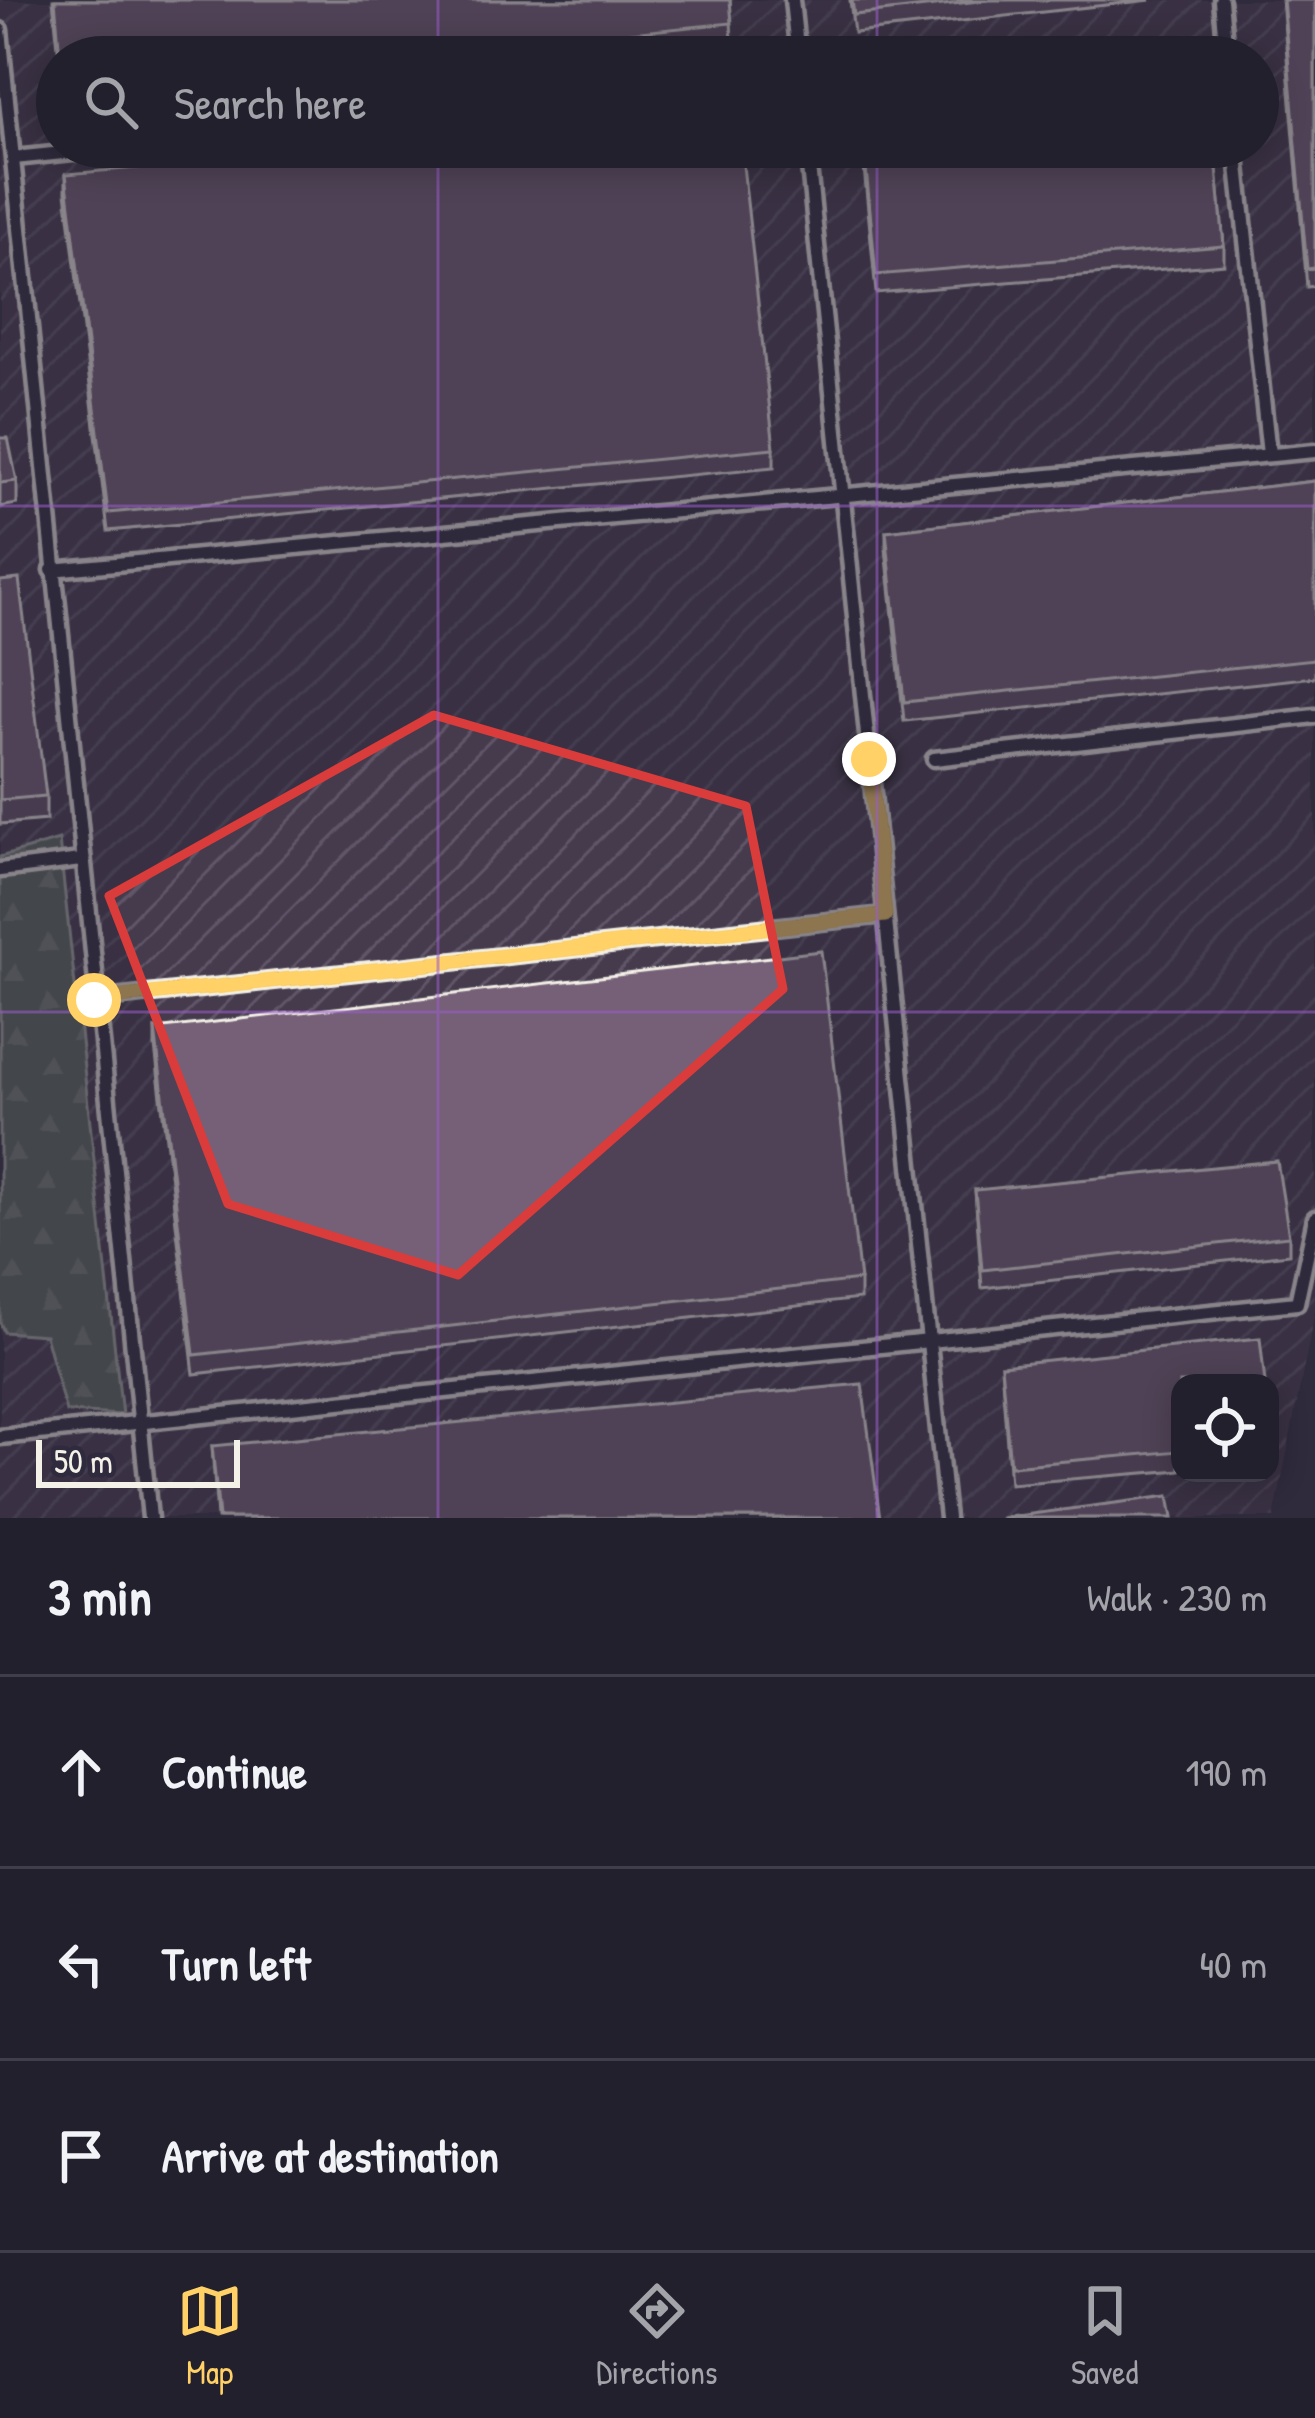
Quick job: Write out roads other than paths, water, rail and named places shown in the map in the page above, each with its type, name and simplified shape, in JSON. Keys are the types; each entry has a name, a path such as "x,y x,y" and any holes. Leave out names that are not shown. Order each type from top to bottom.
{"lane":[{"path":"792,0 796,36"},
{"path":"1221,0 1225,36"},
{"path":"0,30 94,1000 150,1518"},
{"path":"14,158 36,156"},
{"path":"809,168 947,1518"},
{"path":"1238,168 1269,454"},
{"path":"52,569 1315,451"},
{"path":"934,759 1315,716"},
{"path":"0,869 81,860"},
{"path":"94,1000 885,915"},
{"path":"0,1437 1297,1303 1315,1218"}]}
